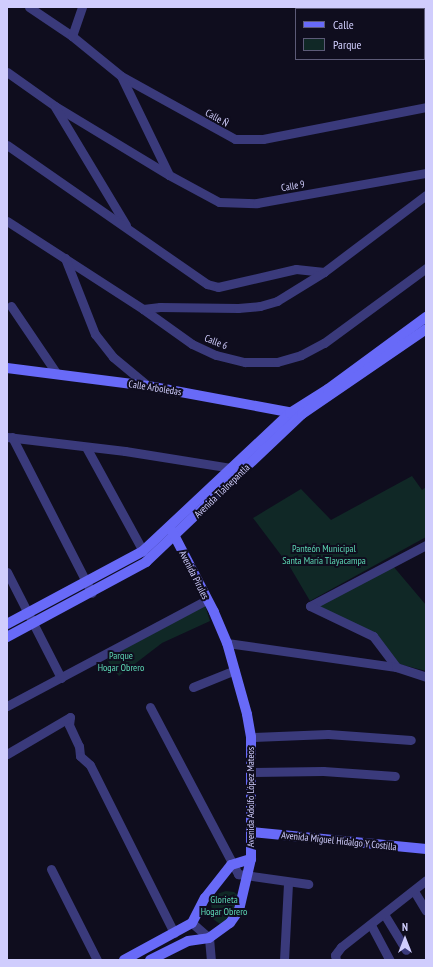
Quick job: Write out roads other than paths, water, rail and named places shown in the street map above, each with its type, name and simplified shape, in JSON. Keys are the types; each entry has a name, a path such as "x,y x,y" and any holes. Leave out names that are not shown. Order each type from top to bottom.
{"street":[{"name":"Calle Ñ","path":"29,7 72,36 121,76 226,135 244,140 263,139 426,107"},
{"path":"72,36 82,7"},
{"name":"Calle 9","path":"7,72 55,106 169,175 219,202 246,205 426,174"},
{"path":"121,76 169,175"},
{"path":"55,106 128,228"},
{"path":"7,145 207,284 218,287 296,270 324,272"},
{"path":"143,309 260,306 288,296 324,272 426,195"},
{"name":"Calle 6","path":"7,221 143,309 192,344 216,355 245,362 277,362 301,355 324,343 426,268"},
{"path":"65,258 95,334 113,357 148,386"},
{"path":"11,306 57,374"},
{"name":"Avenida Tlalnepantla","path":"7,624 143,551 290,412 328,389 426,317"},
{"name":"Avenida Tlalnepantla","path":"7,637 146,562 302,414 426,329"},
{"name":"Calle Arboledas","path":"7,368 148,386 302,414"},
{"path":"9,437 125,451 231,468"},
{"path":"9,437 92,592"},
{"path":"86,447 143,551"},
{"name":"Avenida Pirules","path":"169,526 218,624"},
{"path":"396,667 373,636 310,606 426,545"},
{"path":"7,572 61,678"},
{"path":"7,706 206,600"},
{"name":"Avenida Adolfo López Mateos","path":"209,938 230,923 239,910 252,860 251,737 235,670 227,643 218,624"},
{"path":"227,643 396,667 426,677"},
{"path":"192,686 235,670"},
{"path":"150,707 231,865 238,874 288,883 308,884"},
{"path":"7,754 70,717 69,725 79,746 80,756 90,765 174,934"},
{"path":"251,737 328,734 411,740"},
{"path":"252,772 323,771 395,776"},
{"name":"Avenida Miguel Hidalgo Y Costilla","path":"252,832 426,849"},
{"path":"124,960 174,934 192,922 205,898 231,865 252,860"},
{"path":"51,869 97,960"},
{"path":"336,958 341,946 371,925 426,880"},
{"path":"284,960 288,883"},
{"path":"414,891 426,911"},
{"path":"384,914 406,950"},
{"path":"192,922 209,938 211,960"},
{"path":"371,925 390,960"},
{"path":"150,960 188,941 209,938"}],"park label":[{"name":"Panteón Municipal Santa María Tlayacampa","path":"324,554"},
{"name":"Parque Hogar Obrero","path":"121,660"},
{"name":"Glorieta Hogar Obrero","path":"224,904"}]}
